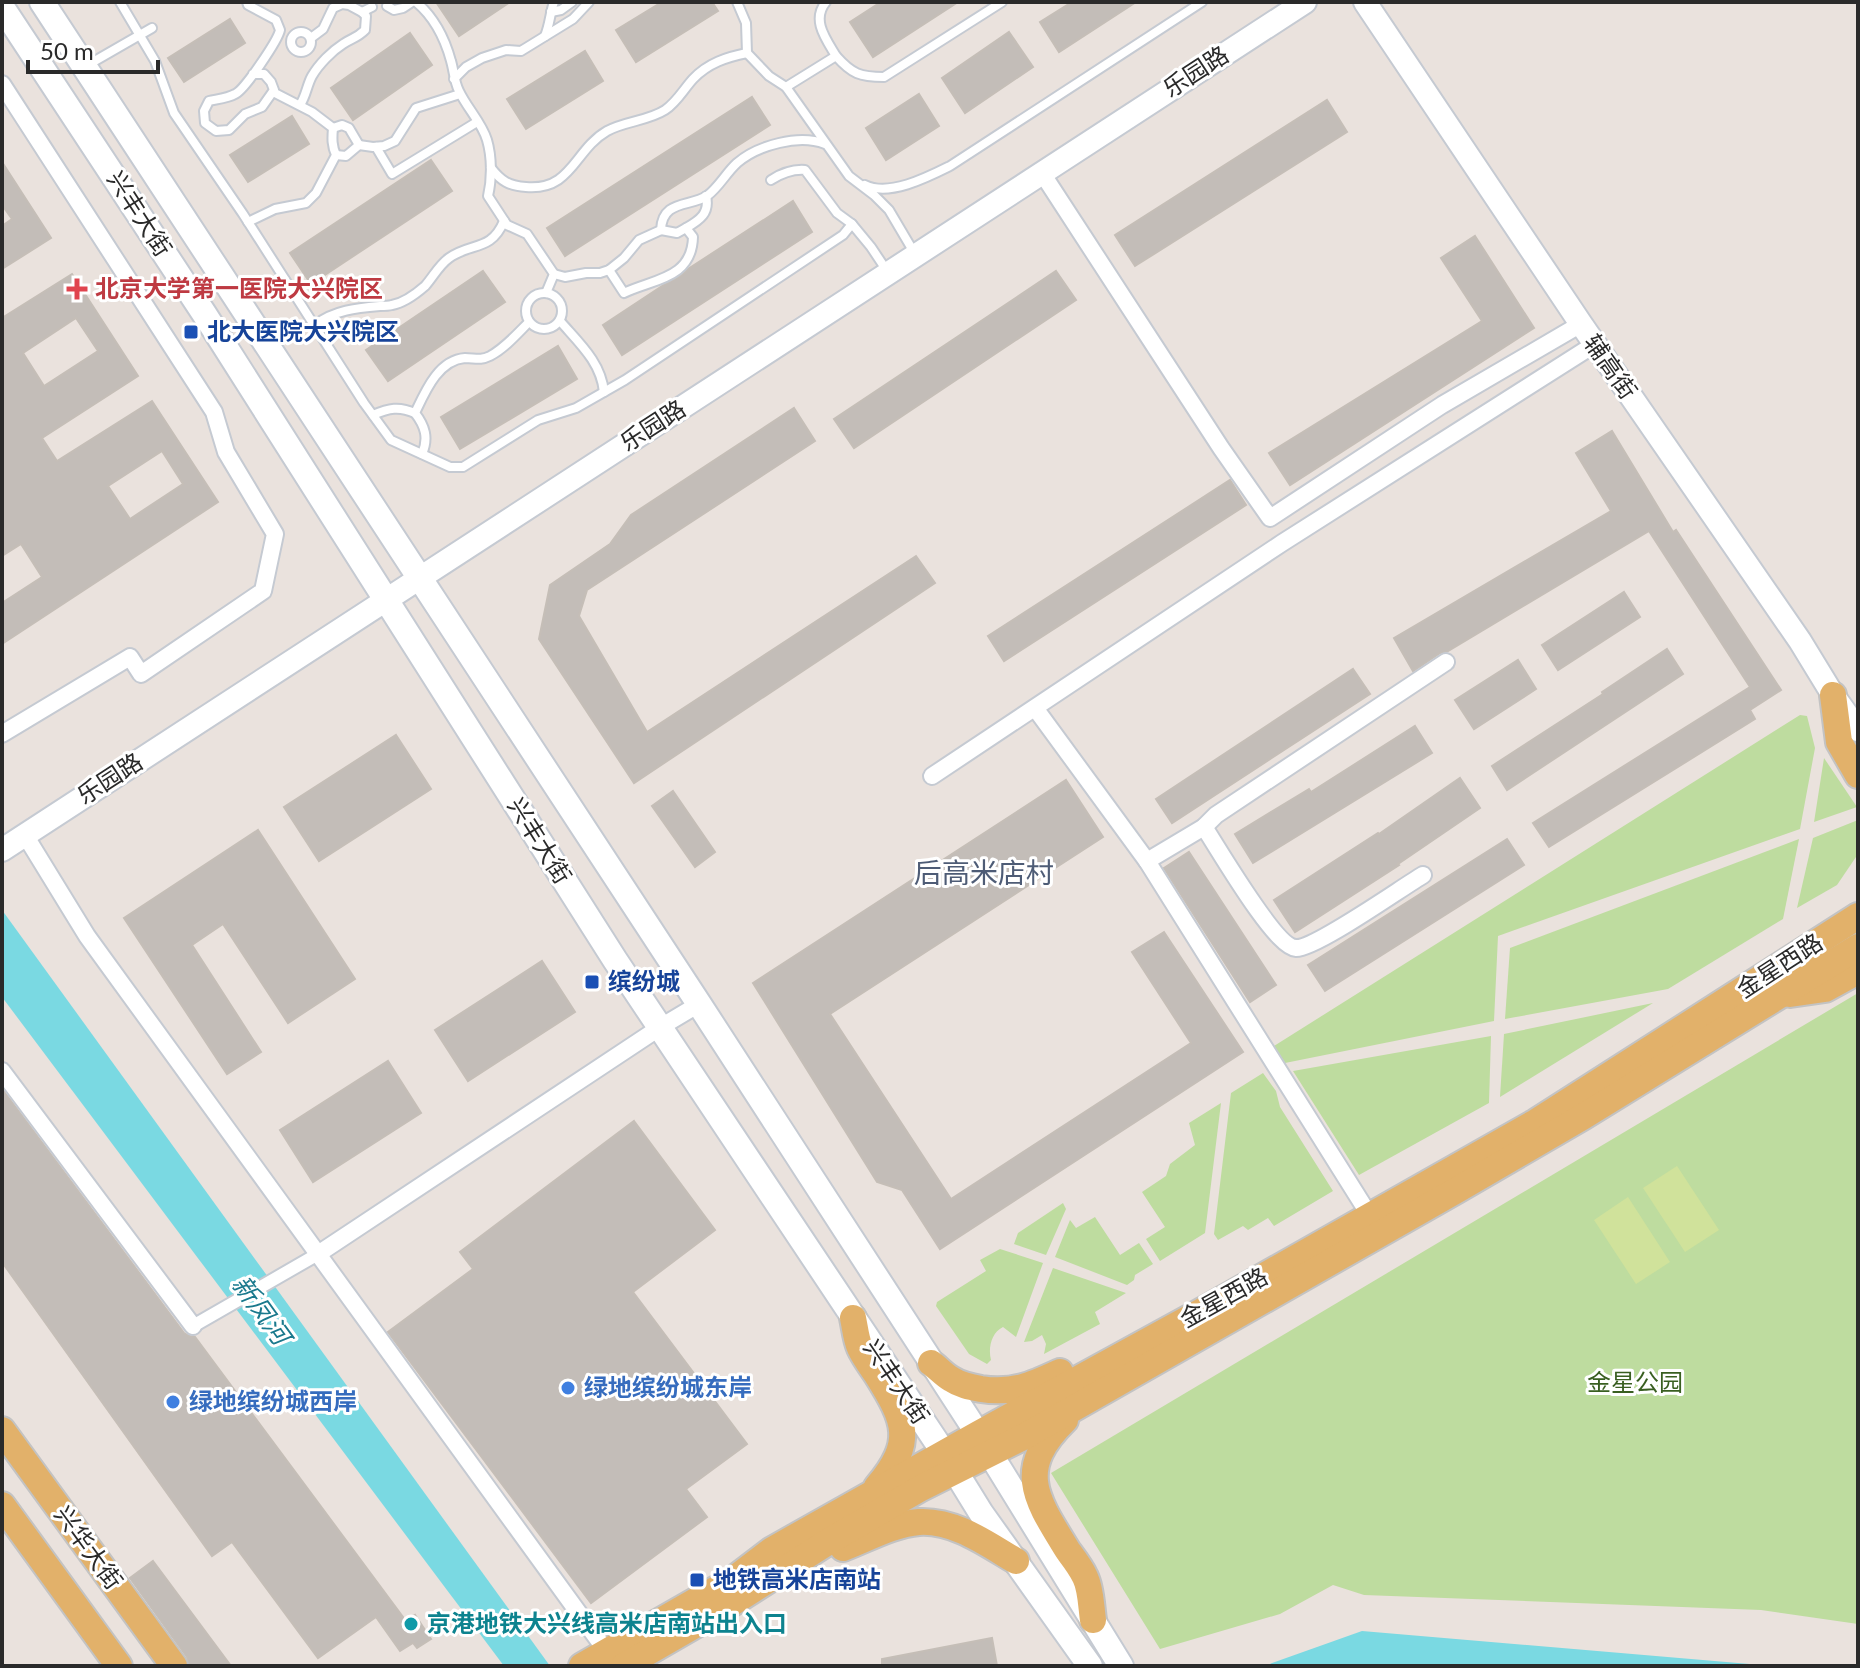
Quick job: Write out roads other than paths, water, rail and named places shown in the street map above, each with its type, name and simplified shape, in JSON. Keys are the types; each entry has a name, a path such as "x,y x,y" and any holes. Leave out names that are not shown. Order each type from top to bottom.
{"main road":[{"name":"兴丰大街","path":"42,2 699,1004 983,1443 1121,1666"},
{"name":"兴丰大街","path":"2,7 205,315 659,1028 981,1513 1090,1666"},
{"path":"1833,695 1839,742 1858,775"},
{"name":"金星西路","path":"582,1666 615,1659 721,1610 950,1462 1153,1338 1536,1122 1858,916"},
{"name":"金星西路","path":"983,1443 1025,1436 1584,1116 1858,947"},
{"path":"1779,996 1825,989 1858,971"},
{"path":"853,1318 859,1347 898,1411 902,1430 902,1447 891,1470 871,1494"},
{"path":"931,1363 952,1380 967,1386 993,1391 1013,1390 1036,1384 1119,1343 1153,1338"},
{"path":"1084,1402 1043,1446 1034,1468 1035,1494 1086,1579 1093,1620"},
{"name":"兴华大街","path":"2,1430 174,1666"},
{"name":"金星西路","path":"615,1659 772,1550 871,1494 950,1462"},
{"name":"兴华大街","path":"2,1505 119,1666"},
{"path":"790,1566 894,1527 920,1522 963,1531 1016,1561"}],"street":[{"name":"乐园路","path":"11,844 1305,2"},
{"name":"辅高街","path":"1365,2 1858,730"},
{"path":"2,84 214,412 226,452 275,534 263,591 141,674 130,657 2,734"},
{"path":"1042,173 1270,518 1442,405 1581,324"},
{"path":"932,776 1282,543 1595,344"},
{"path":"1147,861 1204,827 1216,815 1446,662"},
{"path":"1035,708 1147,861 1370,1216"},
{"path":"1204,827 1269,926 1287,945 1297,948 1322,939 1423,875"},
{"path":"11,844 87,936 615,1659"},
{"path":"2,1071 193,1326 318,1254 699,1004"}],"lane":[{"path":"247,2 276,20 280,30 278,39 253,74 244,88 236,94 209,101 204,111 205,123 216,131 229,130 245,114 262,107 274,90 264,74 253,74"},
{"path":"362,12 371,4 378,10 388,4 394,10 414,2 428,12 451,60 460,94 487,140 491,181 488,196 507,225 527,234 554,274 565,277 609,270 639,240 661,230 677,233 702,218 708,204 706,196"},
{"path":"545,37 554,2"},
{"path":"551,12 561,10 572,2"},
{"path":"454,79 482,58 506,50 521,51 573,19 589,2"},
{"path":"737,2 746,23 747,53 769,76 786,87 849,176 889,210 916,255"},
{"path":"826,2 819,14 821,30 848,70 865,77 884,77 1002,2"},
{"path":"849,176 871,188 887,188 914,183 950,166 1202,2"},
{"path":"122,3 155,61 174,113 373,415 391,440 450,467 463,467 538,420 576,408 604,392 826,247 852,224"},
{"path":"300,105 313,75 340,46 356,39 365,30 366,16 342,4 333,8 323,29 311,38 309,48 303,51 295,49 294,35 306,33 311,38"},
{"path":"86,67 152,28"},
{"path":"278,39 292,40"},
{"path":"490,167 499,179 512,186 548,186 560,180 589,144 608,131 662,112 704,69 729,56 747,53"},
{"path":"786,87 836,56"},
{"path":"273,92 300,105 333,128"},
{"path":"336,155 346,156 359,145 376,147 395,141 416,108 460,94"},
{"path":"376,147 392,174 477,122"},
{"path":"333,128 342,125 349,128 359,145"},
{"path":"333,128 336,155"},
{"path":"661,230 661,220 669,211 706,196 737,163 761,149 779,142 800,140 826,144"},
{"path":"248,222 275,209 306,203 316,193 336,155"},
{"path":"771,180 780,174 805,170 837,213 852,224 871,247 889,273"},
{"path":"315,325 327,315 392,305 404,300 423,288 447,259 485,245 500,230 504,221"},
{"path":"609,270 624,293 640,285 663,280 683,265 693,246 693,237 686,228"},
{"path":"546,293 554,274"},
{"path":"540,293 552,294 561,303 563,315 560,321 545,330 529,322 526,311 530,300 540,293"},
{"path":"560,321 589,353 603,381 604,392"},
{"path":"415,413 426,389 440,370 454,361 466,358 479,360 490,356 529,322"},
{"path":"373,415 403,407 415,413 427,438 422,454"}],"water":[{"name":"新凤河","path":"2,910 550,1666 504,1666 2,997"},
{"path":"1362,1631 1773,1666 1264,1666"}],"place":[{"name":"北京大学第一医院大兴院区","path":"77,289"},
{"name":"北大医院大兴院区","path":"191,332"},
{"name":"缤纷城","path":"592,982"},
{"name":"绿地缤纷城东岸","path":"568,1388"},
{"name":"绿地缤纷城西岸","path":"173,1402"},
{"name":"地铁高米店南站","path":"697,1580"},
{"name":"京港地铁大兴线高米店南站出入口","path":"411,1624"}],"district":[{"name":"后高米店村","path":"984,873"}],"park label":[{"name":"金星公园","path":"1635,1383"}]}
